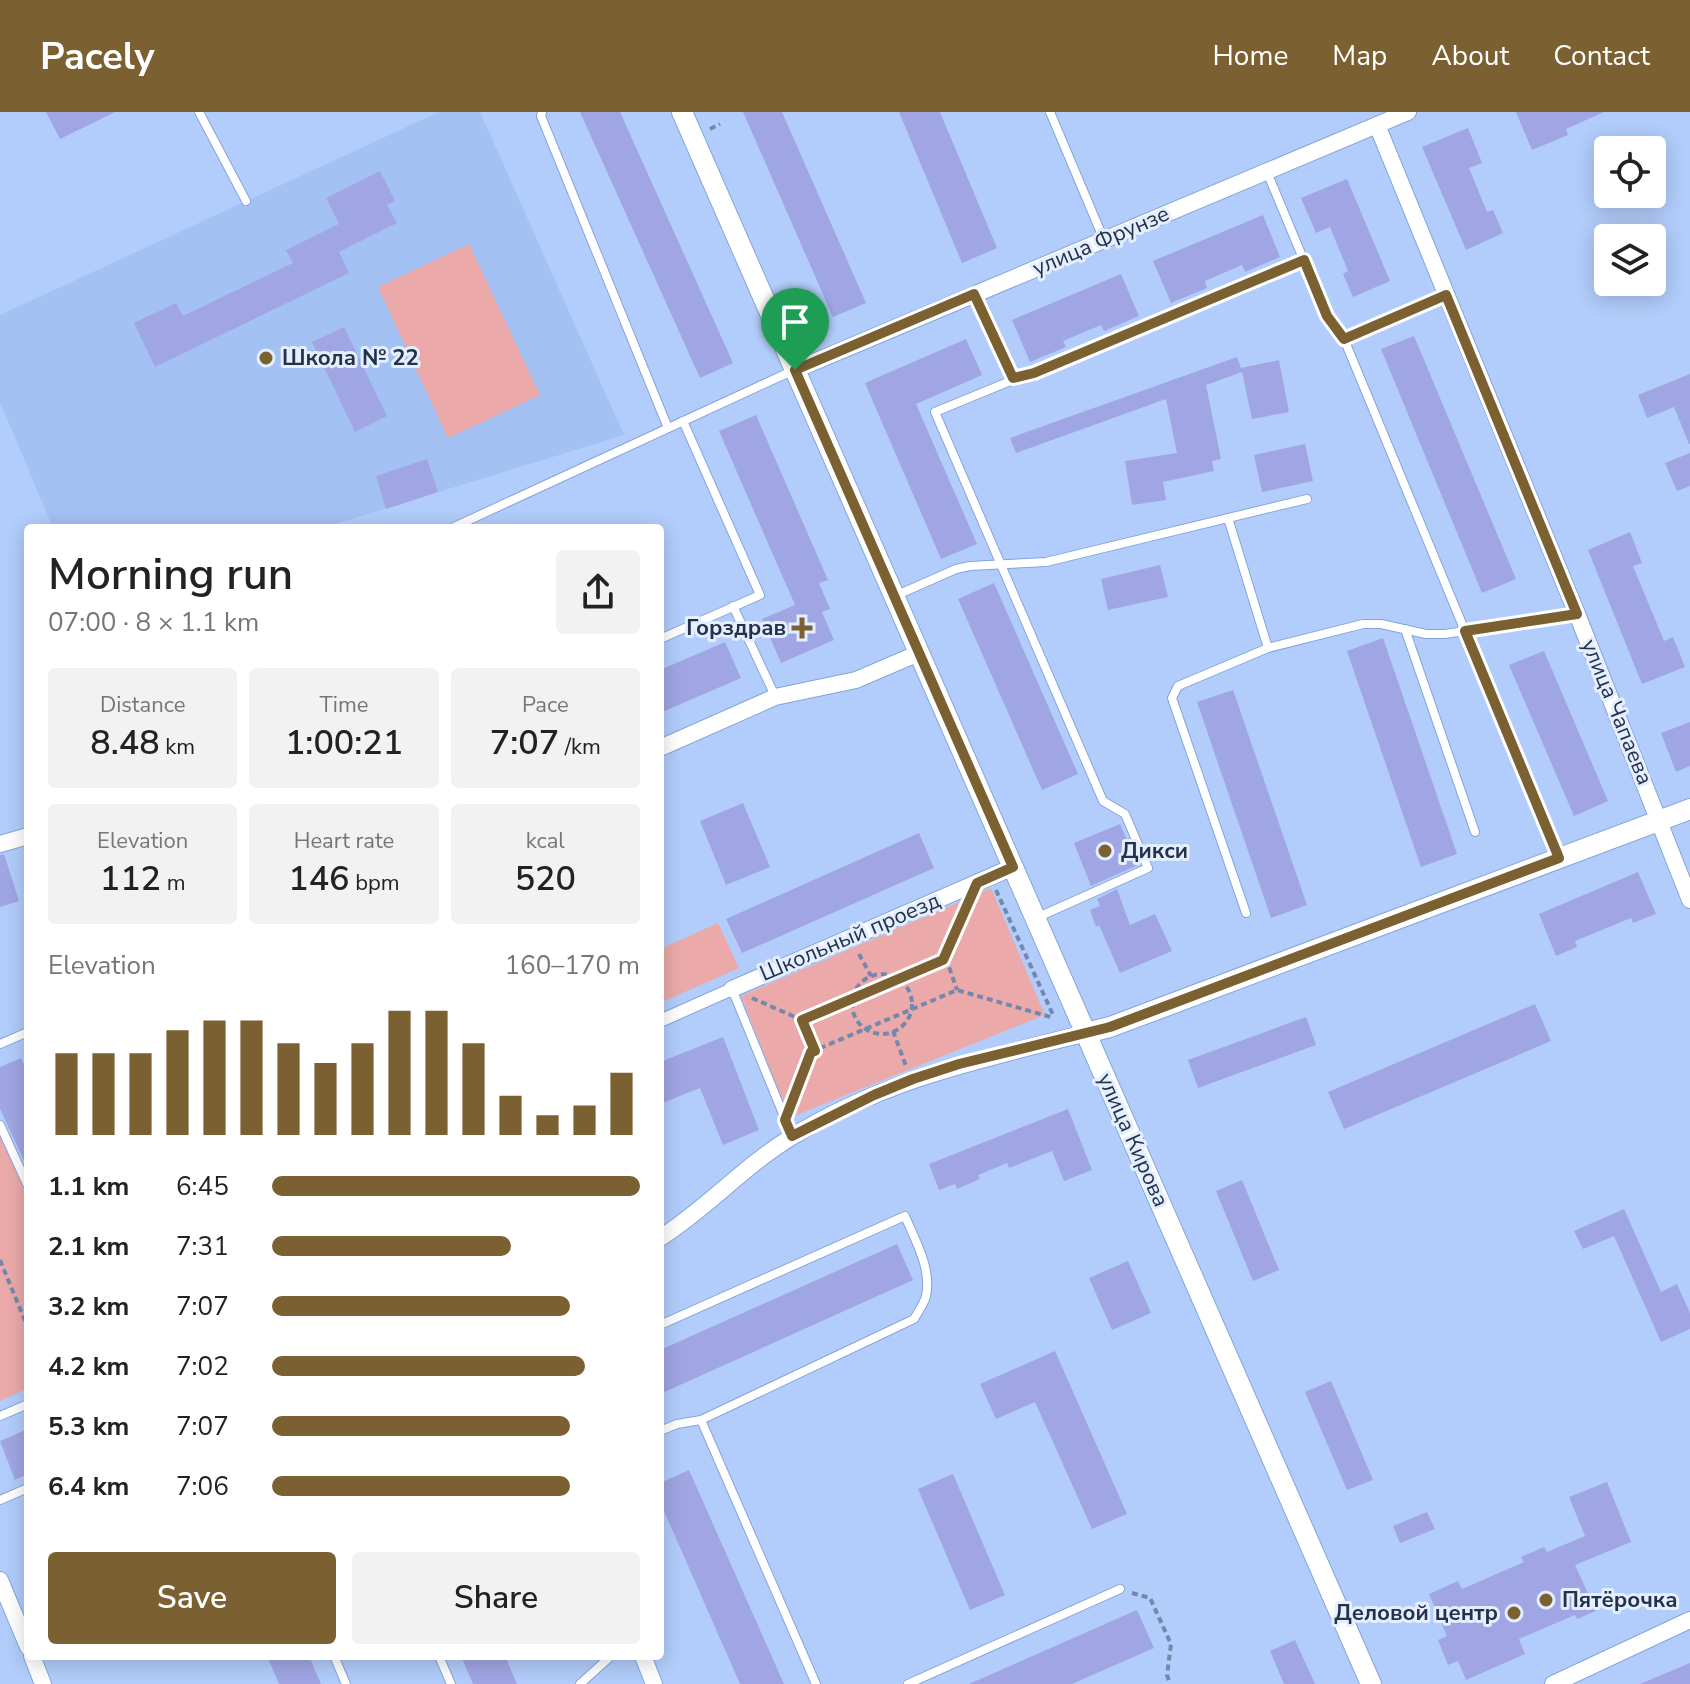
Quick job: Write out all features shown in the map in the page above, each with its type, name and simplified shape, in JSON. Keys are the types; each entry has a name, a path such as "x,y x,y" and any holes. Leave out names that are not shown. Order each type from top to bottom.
{"street":[{"name":"улица Кирова","path":"682,112 1371,1684"},
{"name":"улица Фрунзе","path":"795,370 1267,171 1374,118 1408,112"},
{"name":"улица Чапаева","path":"1374,118 1690,900"},
{"path":"664,746 775,697 856,680 919,653"},
{"path":"664,1235 744,1170 788,1128 959,1064 1110,1027 1690,809"},
{"path":"0,844 24,837"},
{"name":"Школьный проезд","path":"732,989 1013,867"},
{"path":"664,1019 732,989"},
{"path":"0,1580 24,1637"},
{"path":"1553,1684 1690,1620"},
{"path":"34,1660 43,1684"},
{"path":"645,1660 654,1684"}],"lane":[{"path":"199,112 246,201"},
{"path":"542,112 541,116 668,428"},
{"path":"1050,112 1104,240"},
{"path":"1267,171 1327,316 1344,339 1559,858"},
{"path":"1036,918 1148,868 1125,814 1103,801 935,412 1304,260"},
{"path":"974,294 1013,378"},
{"path":"1344,339 1446,295"},
{"path":"461,524 795,370"},
{"path":"664,637 760,595 683,421"},
{"path":"894,597 956,569 1046,562 1307,499"},
{"path":"1228,518 1268,648"},
{"path":"733,606 775,697"},
{"path":"1246,913 1172,698 1178,686 1268,648 1363,624 1381,624 1426,634 1577,614"},
{"path":"1405,629 1475,832"},
{"path":"732,989 788,1128"},
{"path":"0,1044 24,1034"},
{"path":"0,1125 24,1177"},
{"path":"664,1323 905,1216 926,1277 926,1296 914,1319 701,1420 664,1429"},
{"path":"0,1416 24,1406"},
{"path":"701,1420 816,1684"},
{"path":"0,1500 24,1490"},
{"path":"908,1684 1120,1589"},
{"path":"336,1660 346,1684"},
{"path":"441,1660 451,1684"},
{"path":"580,1684 607,1660"}],"path":[{"path":"802,1020 943,960 984,880"},
{"path":"788,1128 811,1052 957,990 1055,1021 984,880"},
{"path":"851,937 871,976"},
{"path":"945,956 957,990"},
{"path":"880,974 898,979 910,995 910,1010 905,1023 893,1031 878,1033 866,1029 855,1017 852,999 856,988 871,976 880,974"},
{"path":"732,989 802,1020 815,1051"},
{"path":"893,1031 907,1069"},
{"path":"0,1260 24,1318"},
{"path":"1120,1589 1150,1598 1171,1644 1167,1675 1170,1684"}],"shaded area":[{"name":"Школа № 22","path":"439,112 480,112 624,435 335,524 51,524 0,402 0,315"},
{"path":"469,244 540,395 448,438 378,287"},
{"path":"991,888 1045,1015 789,1118 741,996"},
{"path":"718,923 739,968 664,1001 664,947"},
{"path":"0,1134 24,1190 24,1390 0,1401"}],"building":[{"path":"46,112 115,112 60,139"},
{"path":"580,112 620,112 733,363 700,378"},
{"path":"743,112 782,112 866,303 833,317"},
{"path":"899,112 940,112 997,248 962,263"},
{"path":"1516,112 1604,112 1566,129 1568,135 1532,150"},
{"path":"1468,128 1482,163 1469,168 1487,212 1493,210 1503,233 1466,250 1422,147"},
{"path":"380,171 395,201 387,205 397,223 339,252 349,273 155,367 134,323 176,303 183,316 293,263 286,250 339,224 326,198"},
{"path":"1347,179 1390,281 1353,297 1343,274 1348,271 1330,227 1316,233 1301,198"},
{"path":"1263,215 1280,257 1245,272 1242,265 1205,281 1207,288 1171,303 1153,261"},
{"path":"1121,274 1139,316 1104,331 1101,325 1063,341 1066,347 1030,362 1012,320"},
{"path":"344,327 387,416 355,432 312,342"},
{"path":"1414,336 1516,579 1482,593 1381,349"},
{"path":"966,339 982,375 916,404 977,544 941,559 865,383"},
{"path":"1237,357 1241,368 1279,360 1289,412 1252,419 1242,372 1206,385 1221,459 1212,461 1214,471 1163,482 1166,500 1132,505 1125,461 1177,453 1166,399 1016,453 1010,438"},
{"path":"1690,374 1689,444 1674,407 1647,418 1638,395"},
{"path":"756,415 828,580 819,583 830,609 822,612 834,640 781,663 762,619 795,605 719,431"},
{"path":"1305,444 1313,481 1262,492 1254,455"},
{"path":"1690,453 1690,486 1677,491 1665,463"},
{"path":"427,459 438,492 386,509 376,476"},
{"path":"1630,532 1642,563 1633,566 1664,641 1673,637 1685,667 1642,684 1588,550"},
{"path":"1160,565 1168,597 1108,610 1101,579"},
{"path":"994,583 1078,774 1042,790 958,599"},
{"path":"1383,638 1457,854 1421,867 1347,651"},
{"path":"725,642 741,678 664,711 664,668"},
{"path":"1544,651 1608,801 1574,816 1509,665"},
{"path":"1233,690 1307,905 1271,918 1197,702"},
{"path":"1690,722 1690,766 1676,772 1661,733"},
{"path":"743,803 770,867 726,885 700,821"},
{"path":"1120,824 1138,865 1091,886 1074,843"},
{"path":"919,833 934,868 742,953 726,919"},
{"path":"4,854 19,901 0,907 0,855"},
{"path":"1638,872 1656,914 1633,923 1631,918 1575,941 1577,947 1556,956 1539,914"},
{"path":"1117,889 1130,925 1155,914 1172,951 1120,973 1090,910 1100,906 1097,899"},
{"path":"1535,1004 1551,1041 1344,1129 1328,1092"},
{"path":"1306,1017 1316,1045 1198,1088 1188,1060"},
{"path":"723,1037 759,1130 723,1145 700,1088 664,1102 664,1060"},
{"path":"21,1058 24,1064 24,1160 0,1109 0,1067"},
{"path":"1068,1109 1092,1170 1064,1181 1052,1151 1009,1168 1007,1163 978,1175 980,1179 957,1189 955,1184 939,1190 929,1164"},
{"path":"1242,1180 1279,1270 1253,1281 1216,1191"},
{"path":"1624,1209 1661,1292 1677,1284 1690,1313 1690,1329 1661,1342 1614,1236 1583,1249 1574,1231"},
{"path":"897,1244 913,1280 664,1392 664,1348"},
{"path":"1128,1261 1151,1313 1112,1330 1089,1278"},
{"path":"1055,1351 1127,1514 1092,1529 1035,1402 996,1419 980,1384"},
{"path":"1331,1381 1373,1480 1347,1490 1305,1392"},
{"path":"24,1431 24,1476 15,1480 0,1441"},
{"path":"689,1470 784,1684 740,1684 664,1511 664,1481"},
{"path":"953,1474 1005,1595 970,1610 918,1489"},
{"name":"Деловой центр","path":"1607,1482 1631,1542 1575,1565 1596,1611 1577,1619 1575,1615 1519,1639 1525,1654 1466,1680 1458,1661 1448,1665 1438,1640 1447,1636 1429,1594 1458,1581 1462,1589 1524,1562 1521,1557 1544,1547 1547,1552 1585,1536 1569,1497"},
{"path":"1427,1512 1435,1529 1400,1543 1393,1526"},
{"path":"1137,1610 1154,1648 1072,1684 969,1684"},
{"path":"1295,1640 1315,1684 1284,1684 1270,1651"},
{"path":"269,1660 311,1660 321,1684 279,1684"},
{"path":"463,1660 507,1660 517,1684 473,1684"},
{"path":"1690,1663 1690,1684 1640,1684"}],"place":[{"name":"Школа № 22","path":"266,358"},
{"name":"Горздрав","path":"802,628"},
{"name":"Дикси","path":"1105,851"},
{"name":"Пятёрочка","path":"1546,1600"},
{"name":"Деловой центр","path":"1514,1613"}],"route":[{"path":"1304,260 1327,316 1344,339 1446,295 1577,614 1465,631 1559,858 1110,1027 959,1064 913,1079 792,1136 785,1120 811,1052 815,1051 802,1020 943,960 977,883 1013,867 795,370 974,294 1013,378 1034,373 1304,260"}]}
